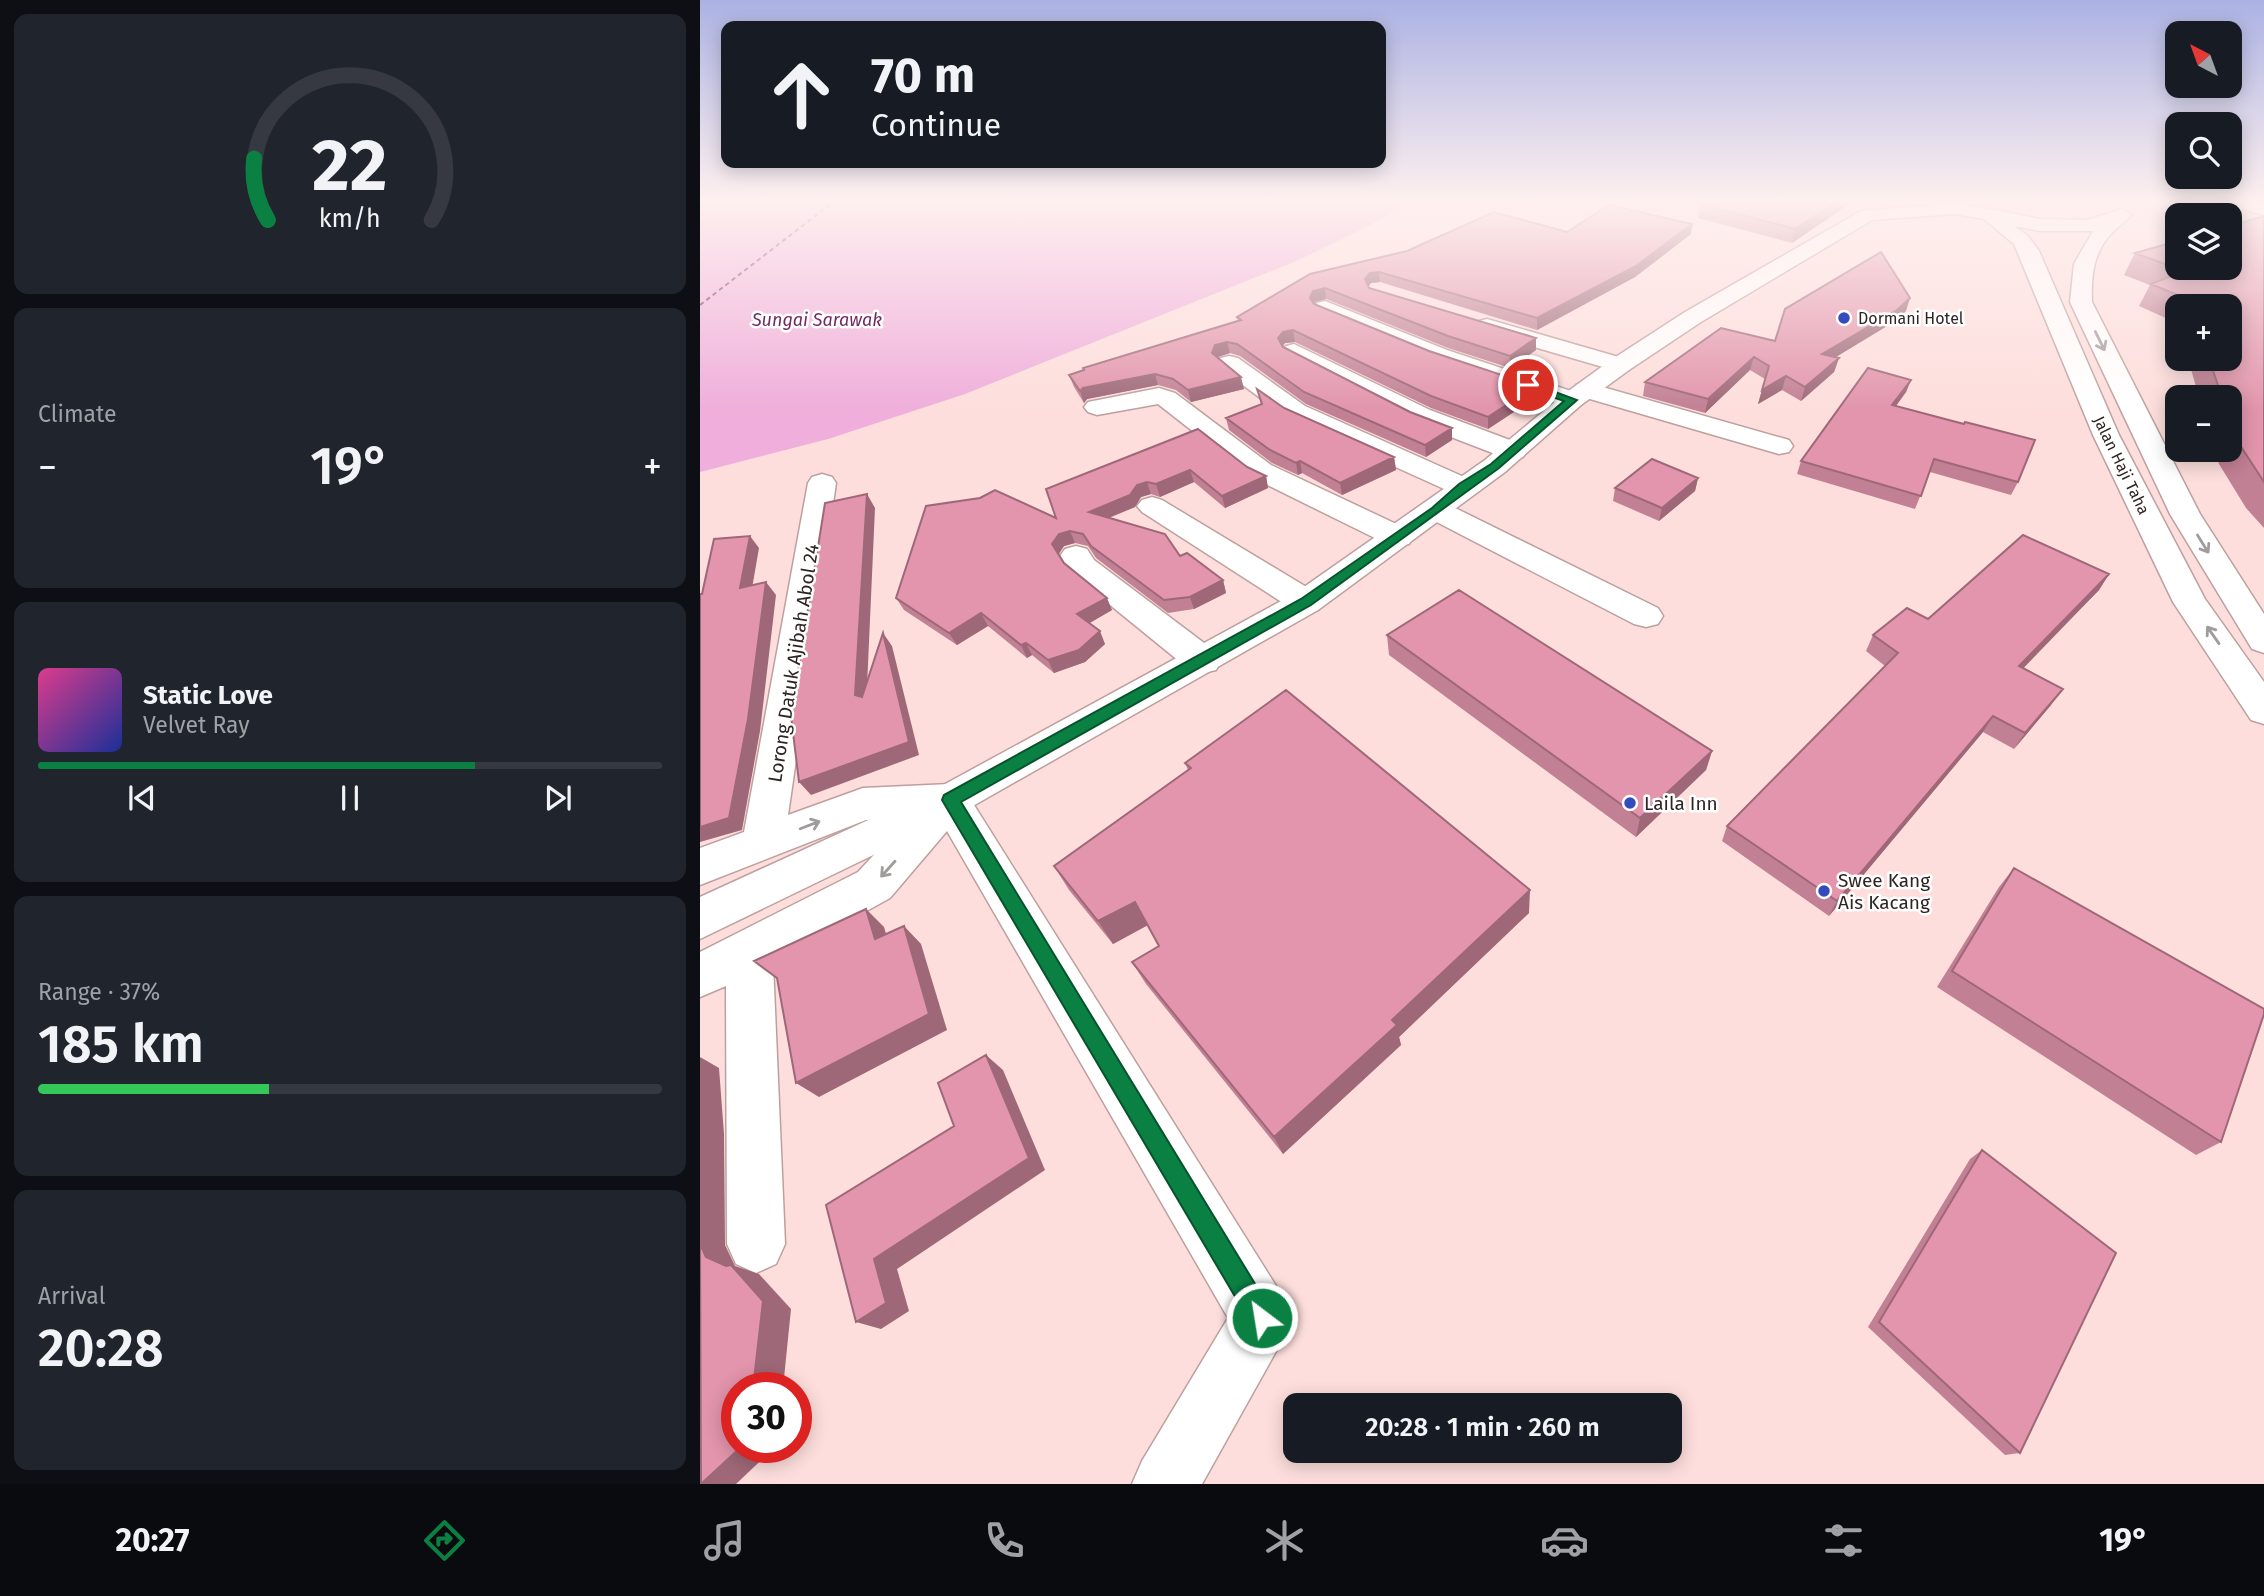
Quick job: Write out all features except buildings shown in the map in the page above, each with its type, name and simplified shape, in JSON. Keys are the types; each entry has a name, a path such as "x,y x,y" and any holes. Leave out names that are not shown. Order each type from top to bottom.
{"street":[{"path":"700,919 950,800 1306,602 1436,510 1619,365 1766,272"},
{"name":"Jalan Haji Taha","path":"2038,272 2106,435 2190,602 2264,710"},
{"name":"Jalan Haji Taha","path":"2080,272 2081,302 2185,514 2263,639"},
{"path":"1325,308 1439,355 1578,395 1779,446"},
{"path":"1464,318 1619,365"},
{"path":"1294,351 1421,416 1513,451"},
{"path":"1229,363 1296,412 1463,487"},
{"path":"1097,407 1159,396 1166,398 1261,471 1398,537"},
{"name":"Lorong Datuk Ajibah Abol 24","path":"763,843 822,484"},
{"path":"1152,506 1306,602"},
{"path":"1436,510 1646,617"},
{"path":"1076,556 1083,567 1203,661"},
{"path":"700,867 863,804 950,800"},
{"path":"950,800 1262,1318 1165,1484"},
{"path":"700,975 874,885 950,800"},
{"path":"749,952 756,1244"}],"water":[{"name":"Sungai Sarawak","path":"700,272 1268,272 965,394 828,439 700,472"}],"ferry route":[{"path":"700,305 742,272"}],"place":[{"name":"Dormani Hotel","path":"1844,318"},
{"name":"Laila Inn","path":"1630,803"},
{"name":"Swee Kang Ais Kacang","path":"1824,891"}],"route":[{"path":"1262,1318 950,800 1306,602 1436,510 1463,487 1495,466 1572,400 1528,385"}]}
